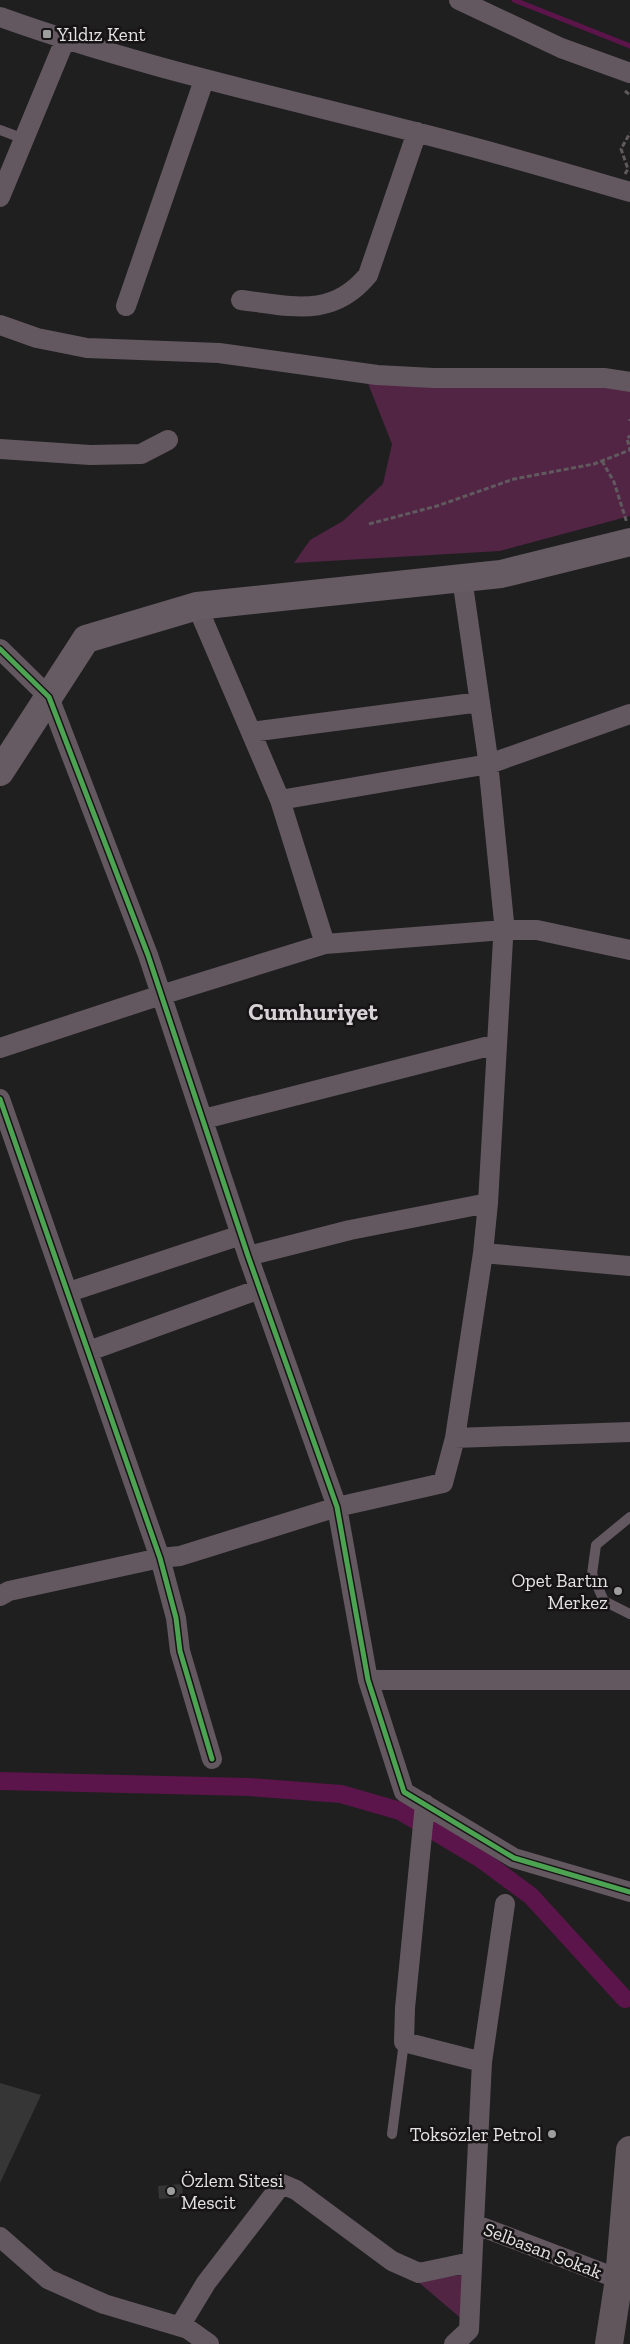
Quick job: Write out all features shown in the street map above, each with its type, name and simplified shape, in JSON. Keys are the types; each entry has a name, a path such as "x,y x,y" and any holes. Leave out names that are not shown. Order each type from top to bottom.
{"highway":[{"path":"609,2344 619,2279 630,2150"}],"main road":[{"path":"0,772 86,639 197,606 501,574 629,534"}],"street":[{"path":"459,0 561,48 630,74"},
{"path":"0,17 64,40 204,80 417,132 624,190"},
{"path":"0,197 64,40"},
{"path":"126,306 204,80"},
{"path":"241,300 316,307 337,301 360,286 368,276 417,132"},
{"path":"0,325 37,338 87,348 219,353 377,375 433,378 604,378 630,382"},
{"path":"0,449 90,454 141,454 168,440"},
{"path":"0,1596 9,1592 160,1558 180,1556 337,1507 443,1483 454,1438 483,1253 488,1203 504,930 489,764 462,578"},
{"path":"197,606 280,800 325,944"},
{"path":"0,649 49,696 148,955 204,1118 248,1256 337,1507 368,1680 404,1792 514,1858 630,1892"},
{"path":"251,732 480,702"},
{"path":"280,800 489,764 630,714"},
{"path":"0,1048 161,994 325,944 504,930 537,930 630,950"},
{"path":"204,1118 497,1044"},
{"path":"0,1099 69,1292 160,1558 176,1618 180,1651 212,1759"},
{"path":"248,1256 350,1230 488,1203"},
{"path":"69,1292 242,1235"},
{"path":"483,1253 630,1266"},
{"path":"89,1351 260,1289"},
{"path":"454,1438 630,1432"},
{"path":"368,1680 630,1680"},
{"path":"425,1805 405,2008 404,2042 482,2062"},
{"path":"474,2224 482,2062 505,1904"},
{"name":"Selbasan Sokak","path":"180,2326 206,2282 282,2184 296,2190 392,2261 419,2273 471,2262"},
{"name":"Selbasan Sokak","path":"454,2344 469,2330 474,2224 619,2279"},
{"path":"0,2237 48,2279 104,2304 188,2328 209,2344"}],"lane":[{"path":"0,130 24,139"},
{"path":"630,1517 596,1545 592,1574 604,1601 630,1614"},
{"path":"392,2134 404,2042"}],"path":[{"path":"624,190 628,169 622,149 630,133"},
{"path":"369,524 437,506 514,480 602,461 630,450 626,438 630,436"},
{"path":"602,461 614,482 629,534"}],"shaded area":[{"path":"367,381 630,387 630,516 500,551 294,563 310,540 343,521 383,484 392,444"},
{"path":"462,2275 464,2321 416,2280"}],"building":[{"path":"0,2083 41,2095 0,2183"},
{"name":"Özlem Sitesi Mescit","path":"182,2184 183,2197 159,2199 158,2186"}],"waterway":[{"path":"514,0 630,46"},
{"path":"0,1781 249,1787 341,1794 400,1811 481,1859 531,1896 625,1999"}],"cycle path":[{"path":"0,649 49,697 148,955 248,1256 337,1507 368,1680 404,1792 514,1858 630,1892"},
{"path":"0,1099 160,1558 176,1618 180,1651 212,1759"}],"place":[{"name":"Yıldız Kent","path":"47,34"},
{"name":"Opet Bartın Merkez","path":"618,1591"},
{"name":"Toksözler Petrol","path":"552,2134"},
{"name":"Özlem Sitesi Mescit","path":"171,2191"}],"district":[{"name":"Cumhuriyet","path":"313,1012"}]}
